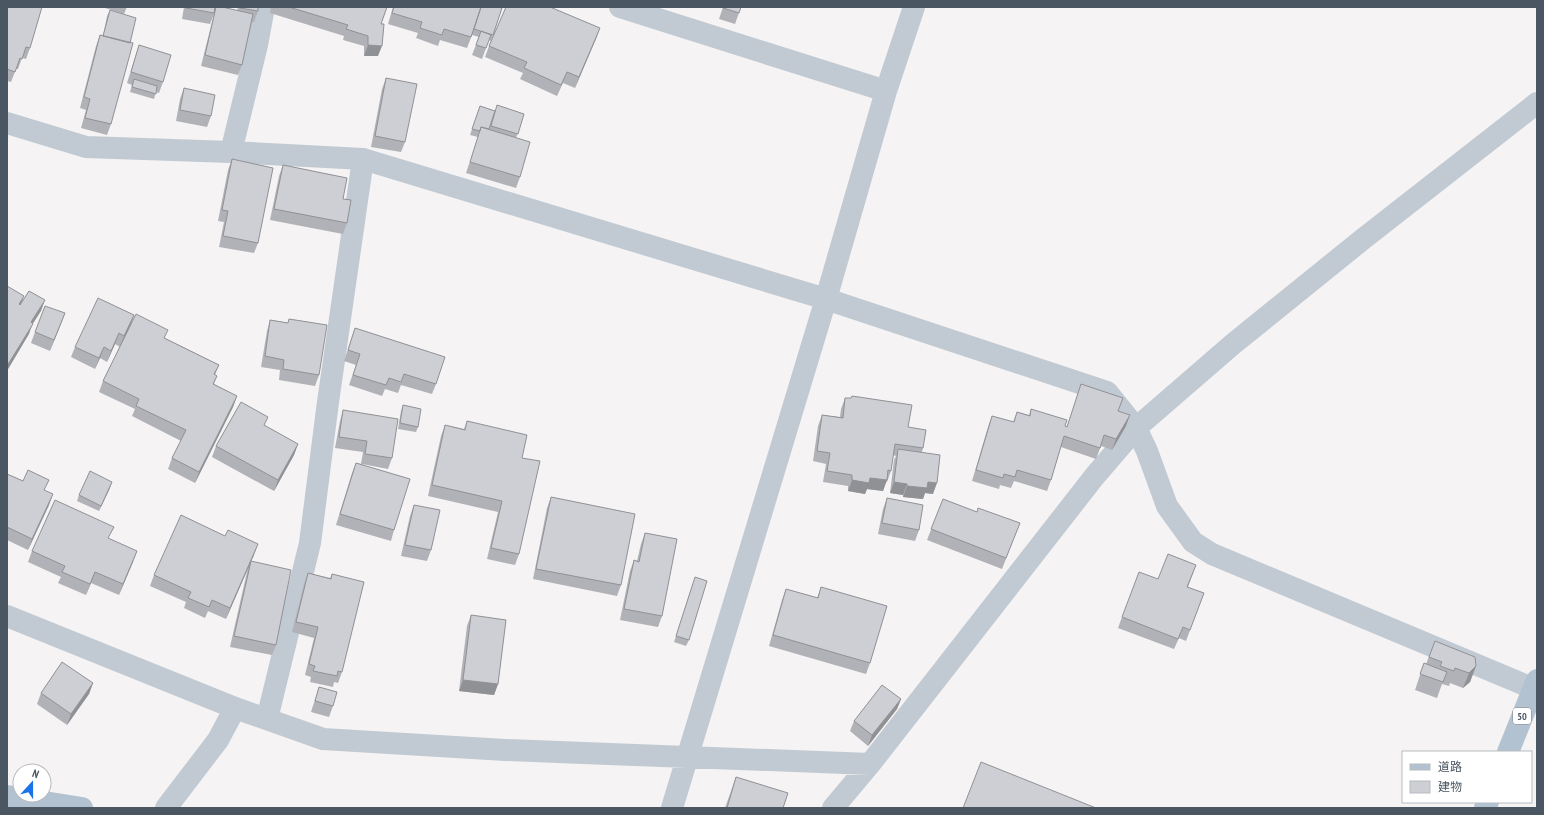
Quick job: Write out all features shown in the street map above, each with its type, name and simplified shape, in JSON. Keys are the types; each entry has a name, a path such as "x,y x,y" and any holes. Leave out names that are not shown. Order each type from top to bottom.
{"main road":[{"name":"50","path":"1508,751 1536,686"},
{"path":"7,796 82,808"}],"street":[{"path":"231,152 257,45 264,7"},
{"path":"620,7 886,90"},
{"path":"672,808 826,298 886,90 914,7"},
{"path":"833,808 870,764 1094,477 1136,428 1233,344 1363,239 1537,103"},
{"path":"7,123 86,147 231,152 364,159 826,298 1107,392 1136,428 1147,452 1167,506 1193,542 1212,554 1536,686"},
{"path":"267,719 310,543 328,402 364,159"},
{"path":"7,616 235,708 323,739 505,750 870,764"},
{"path":"166,808 218,740 235,708"}],"building":[{"path":"7,7 42,7 30,48 26,47 15,72 7,69"},
{"path":"186,7 215,7 214,13"},
{"path":"216,7 253,14 242,65 205,55"},
{"path":"258,7 258,11 240,8"},
{"path":"289,7 387,7 381,24 384,24 382,46 368,45 368,36 346,29 348,25"},
{"path":"394,7 481,7 471,37 444,29 442,35 420,28 422,22 392,13"},
{"path":"481,7 502,8 493,35 474,29"},
{"path":"506,7 550,7 600,28 579,77 567,72 561,85 524,68 527,62 489,46"},
{"path":"723,7 741,7 739,13"},
{"path":"110,10 136,18 130,43 103,36"},
{"path":"481,31 491,35 486,48 476,45"},
{"path":"100,35 133,43 111,124 85,118 90,99 84,97"},
{"path":"139,45 171,55 163,82 131,72"},
{"path":"386,78 417,84 405,142 375,136"},
{"path":"134,79 157,86 156,94 132,87"},
{"path":"184,88 215,95 211,116 180,110"},
{"path":"497,105 524,114 518,134 491,126"},
{"path":"480,106 495,111 489,129 481,127 480,131 472,129"},
{"path":"481,127 530,142 520,177 470,162"},
{"path":"232,159 273,168 258,243 223,236 228,211 222,210"},
{"path":"283,165 347,178 343,199 351,200 347,223 274,209"},
{"path":"7,286 24,296 19,304 20,305 29,291 45,300 31,322 33,324 7,366"},
{"path":"98,298 134,315 124,336 119,333 111,351 104,347 99,358 75,347"},
{"path":"45,306 65,313 54,340 35,332"},
{"path":"136,314 168,330 164,338 219,365 214,374 217,376 213,384 237,396 199,472 172,458 186,430 136,406 139,399 103,381"},
{"path":"289,319 327,325 319,375 283,369 284,360 265,356 270,320 288,323"},
{"path":"355,328 445,357 436,384 404,374 401,382 389,378 386,385 353,375 360,354 348,350"},
{"path":"1081,384 1123,398 1118,411 1130,415 1116,439 1104,435 1100,448 1064,436 1051,480 1017,470 1015,477 1004,474 1003,478 976,470 992,416 1014,422 1017,412 1030,416 1031,409 1067,420 1065,426 1067,427"},
{"path":"852,396 912,405 908,427 926,430 923,448 895,444 891,471 888,470 887,480 870,478 869,483 852,480 852,475 827,471 830,453 817,451 822,415 843,418 845,398 851,398"},
{"path":"241,402 268,417 264,425 298,444 278,480 216,446"},
{"path":"403,405 421,409 418,427 400,423"},
{"path":"343,410 398,419 392,458 365,454 367,441 339,437"},
{"path":"467,421 527,435 522,458 540,461 519,554 491,548 502,501 432,485 445,425 465,430"},
{"path":"898,449 940,455 937,483 928,482 927,488 907,486 907,484 894,482"},
{"path":"356,463 410,479 394,530 340,514"},
{"path":"28,470 49,480 44,490 53,494 32,539 7,527 7,474 23,481"},
{"path":"90,471 112,482 101,506 79,495"},
{"path":"551,497 635,514 621,585 536,569"},
{"path":"887,498 923,505 919,530 882,523"},
{"path":"943,499 977,512 978,508 1020,523 1006,558 931,529"},
{"path":"55,500 114,527 108,538 137,551 123,584 95,572 90,584 62,572 65,566 32,551"},
{"path":"414,505 440,510 431,550 405,545"},
{"path":"181,515 225,536 228,530 258,544 230,608 212,600 209,607 188,598 191,592 154,575"},
{"path":"645,533 677,539 662,616 624,609 634,560 639,562"},
{"path":"1168,554 1196,565 1187,587 1204,593 1190,630 1183,627 1178,639 1122,617 1139,572 1158,579"},
{"path":"251,561 291,570 276,645 234,636"},
{"path":"308,573 331,579 332,574 364,582 342,672 338,671 337,676 313,671 315,666 309,664 318,627 296,622"},
{"path":"695,577 707,581 689,640 676,636"},
{"path":"821,587 887,606 870,663 773,635 786,589 818,598"},
{"path":"471,615 506,620 498,684 463,680"},
{"path":"1435,641 1475,657 1476,666 1469,673 1455,668 1454,671 1440,666 1442,662 1429,657"},
{"path":"62,662 93,683 71,714 41,693"},
{"path":"1424,663 1447,672 1443,682 1420,674"},
{"path":"882,685 901,699 872,735 854,721"},
{"path":"319,687 337,692 333,706 315,701"},
{"path":"981,762 1096,808 963,808"},
{"path":"736,777 788,793 783,808 727,808"}]}
